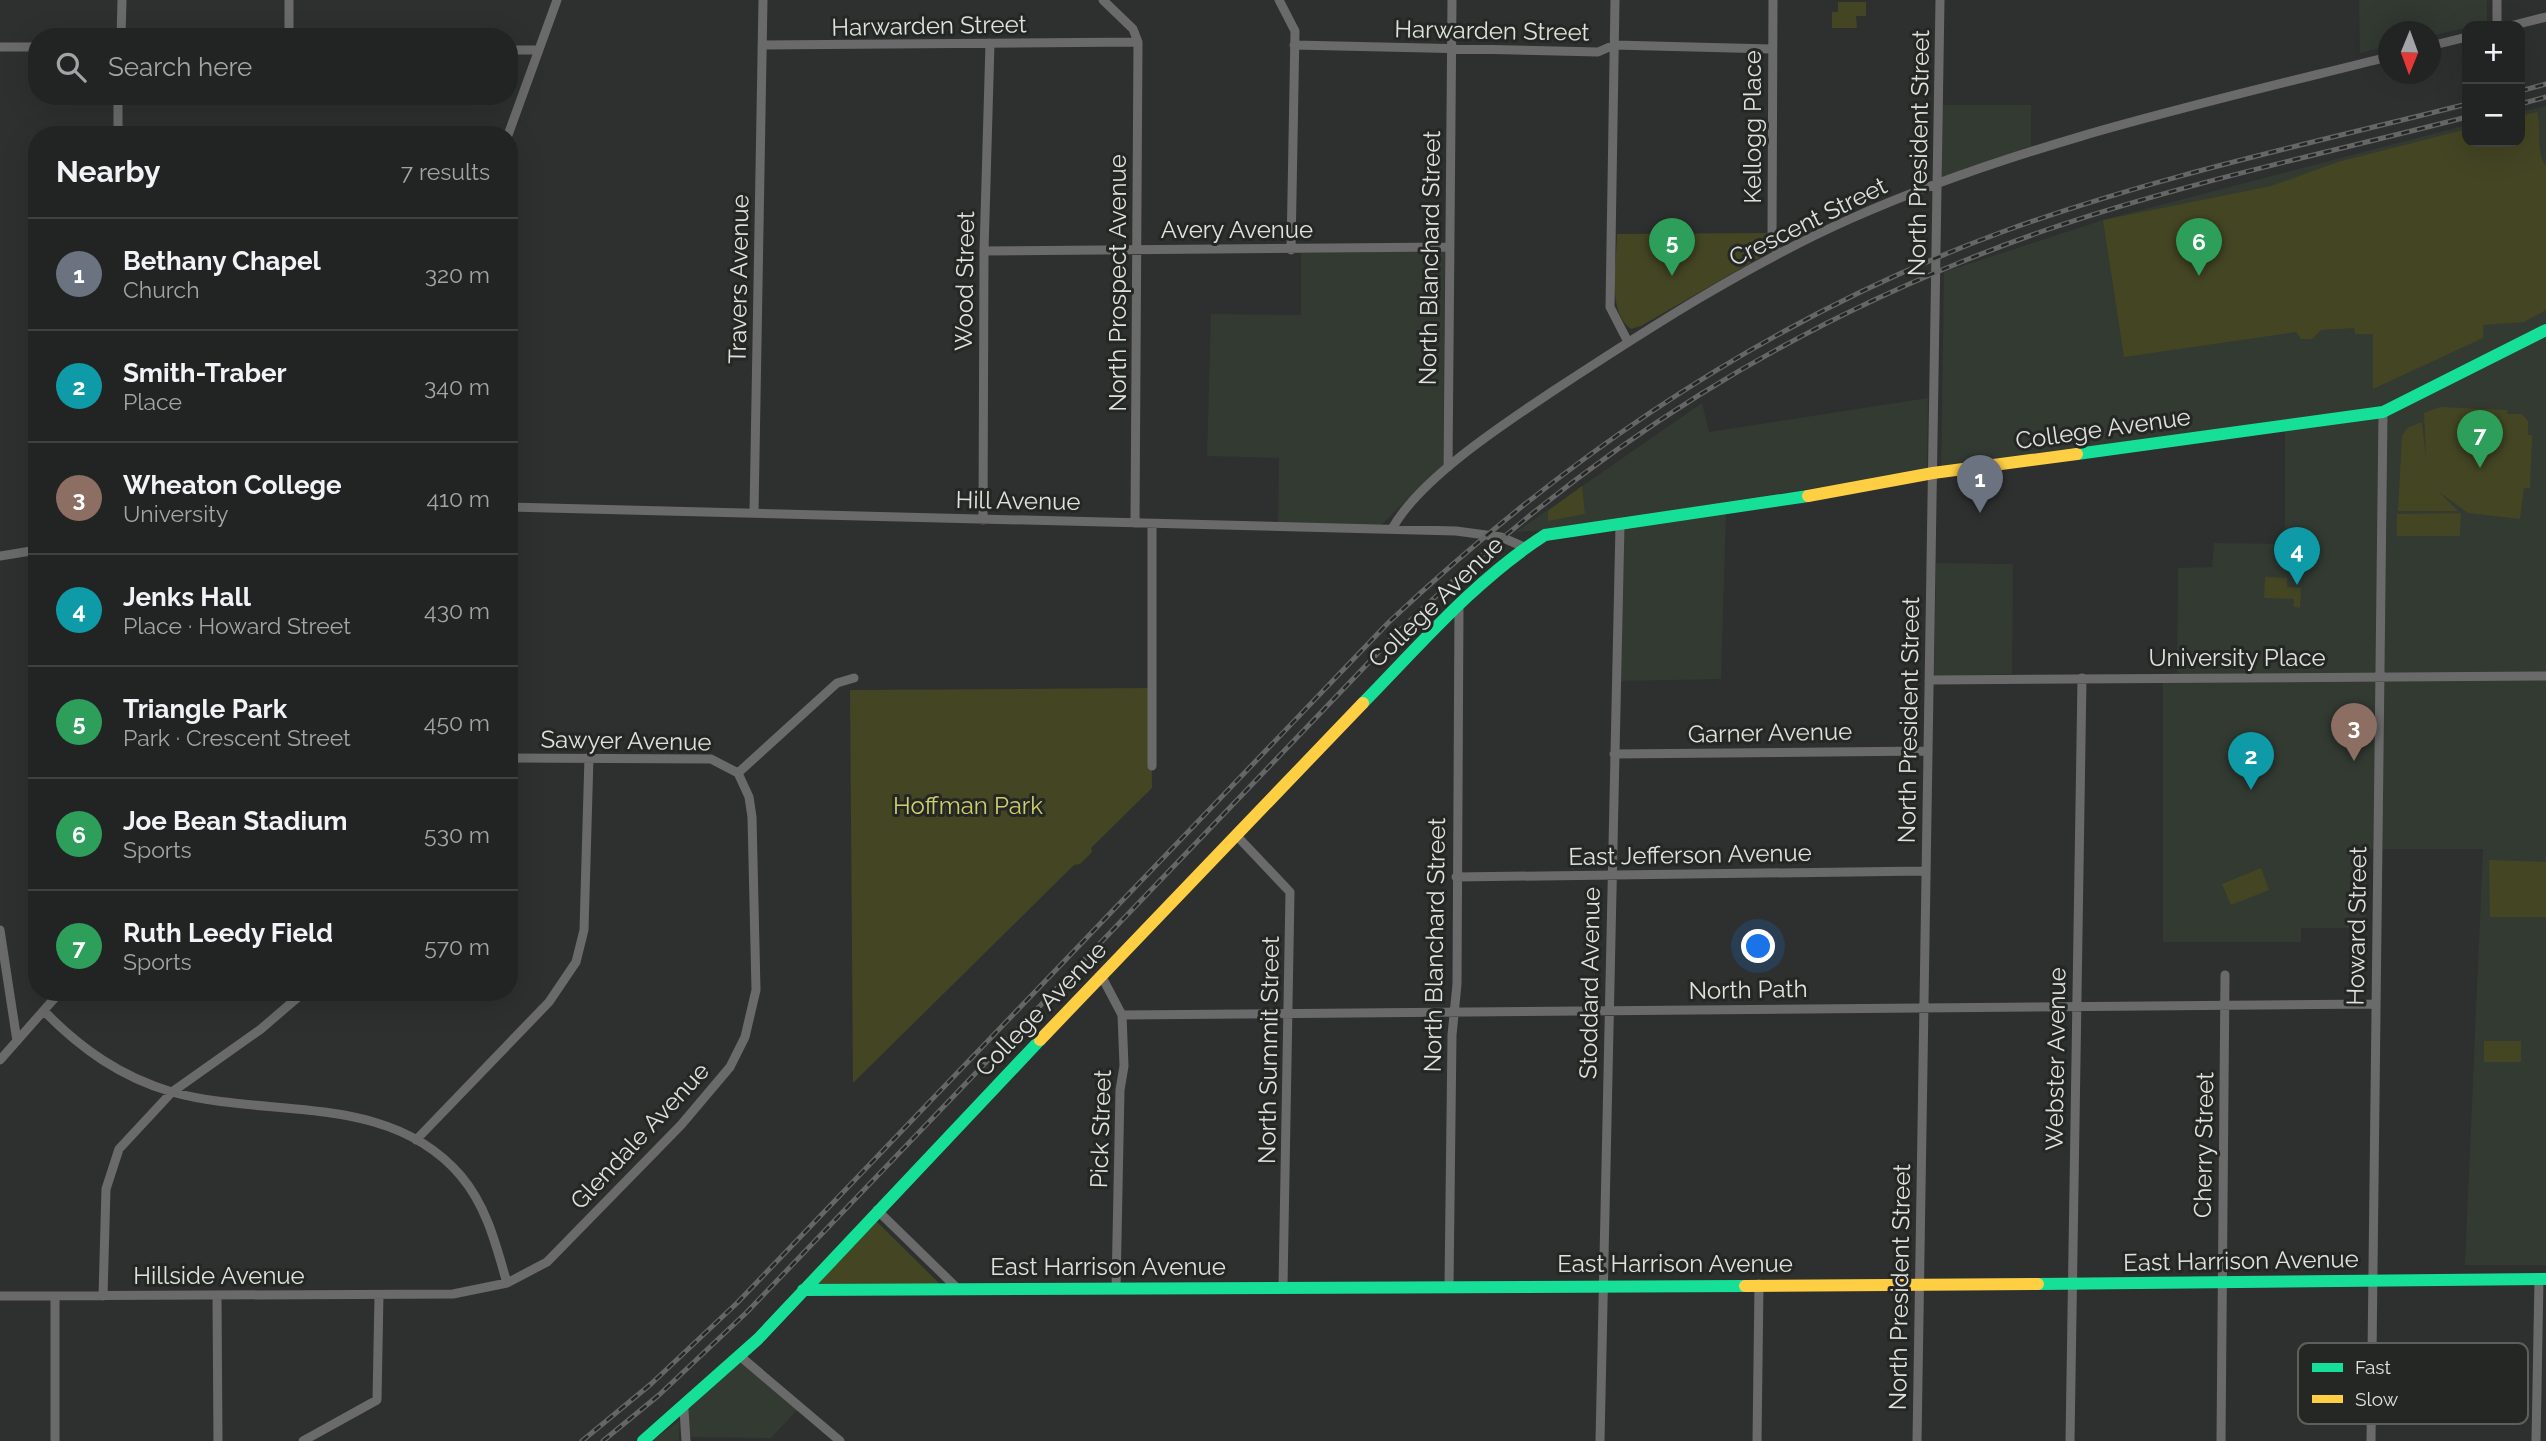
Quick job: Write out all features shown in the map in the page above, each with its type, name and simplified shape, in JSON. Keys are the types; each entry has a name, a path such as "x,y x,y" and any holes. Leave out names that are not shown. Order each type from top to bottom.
{"street":[{"path":"121,28 122,0"},
{"path":"289,0 289,28"},
{"path":"511,126 557,0"},
{"name":"Travers Avenue","path":"754,513 763,0"},
{"path":"1103,0 1133,29 1138,42"},
{"path":"1279,0 1295,32 1291,250"},
{"name":"North Blanchard Street","path":"1448,467 1452,0"},
{"path":"1615,0 1610,307 1628,342"},
{"name":"Kellogg Place","path":"1773,0 1772,238 1777,254"},
{"name":"North President Street","path":"1917,1441 1940,0"},
{"path":"2497,0 2497,21"},
{"path":"2525,22 2546,17"},
{"path":"2441,44 2462,38"},
{"name":"Harwarden Street","path":"762,45 1138,42"},
{"name":"North Prospect Avenue","path":"1135,523 1139,250 1138,42"},
{"name":"Wood Street","path":"983,520 984,251 990,43"},
{"name":"Harwarden Street","path":"1294,46 1598,52 1614,45 1772,49"},
{"path":"0,47 28,47"},
{"path":"518,50 538,50"},
{"name":"Crescent Street","path":"1392,529 1401,513 1448,467 1508,422 1628,342 1777,254 1852,219 1938,185 2101,131 2378,60"},
{"path":"118,105 118,126"},
{"name":"Avery Avenue","path":"984,251 1449,247"},
{"name":"College Avenue","path":"643,1441 684,1410 741,1357 877,1210 1459,604 1524,547 1545,535 1933,473 2383,412 2546,330"},
{"name":"Howard Street","path":"2373,1343 2383,412"},
{"name":"Hill Avenue","path":"518,507 1392,529 1479,533 1508,539 1524,547"},
{"path":"1152,524 1152,766"},
{"name":"Stoddard Avenue","path":"1600,1441 1620,525"},
{"path":"0,556 28,551"},
{"name":"North Blanchard Street","path":"1449,1286 1454,1011 1457,984 1459,604"},
{"name":"University Place","path":"1929,680 2546,676"},
{"path":"738,773 837,683 854,678"},
{"name":"Webster Avenue","path":"2070,1441 2082,678"},
{"name":"Garner Avenue","path":"1614,754 1927,751"},
{"path":"416,1140 549,1002 576,962 584,930 589,757"},
{"name":"Sawyer Avenue","path":"518,758 711,759 738,773"},
{"name":"Glendale Avenue","path":"438,1294 468,1292 507,1283 531,1272 560,1251 708,1096 730,1068 746,1037 757,977 752,817 749,797 738,773"},
{"name":"North Summit Street","path":"1236,835 1290,892 1283,1287"},
{"name":"East Jefferson Avenue","path":"1456,877 1925,872"},
{"path":"0,930 17,1041"},
{"name":"Cherry Street","path":"2221,1441 2225,975"},
{"name":"Pick Street","path":"1102,977 1122,1015 1124,1066 1120,1090 1116,1288"},
{"path":"0,1060 53,1001"},
{"path":"103,1296 106,1189 113,1162 131,1134 172,1092 261,1029 294,1001"},
{"name":"North Path","path":"1122,1015 2375,1004"},
{"path":"44,1011 69,1037 99,1060 172,1092 264,1107 335,1112 378,1123 416,1140 460,1174 478,1200 491,1230 507,1283"},
{"path":"877,1210 958,1289"},
{"path":"2536,1441 2542,1279"},
{"name":"East Harrison Avenue","path":"803,1290 2542,1279"},
{"path":"1757,1441 1759,1284"},
{"name":"Hillside Avenue","path":"0,1296 438,1294"},
{"path":"303,1441 377,1400 379,1295"},
{"path":"55,1296 55,1441"},
{"path":"217,1296 218,1441"},
{"path":"741,1357 840,1441"},
{"path":"684,1410 686,1441"}],"shaded area":[{"path":"2359,0 2487,0 2487,21 2462,21 2462,29 2441,34 2441,21 2378,21 2378,48 2360,53"},
{"path":"1942,105 2031,105 2031,146 1942,179"},
{"path":"2546,106 2546,1265 2465,1265 2483,849 2366,849 2366,928 2301,928 2301,942 2163,942 2163,674 2177,673 2178,568 2212,567 2214,543 2285,544 2285,429 1941,476 1944,272 2103,220 2462,126 2462,147 2525,147 2525,111"},
{"path":"1445,251 1443,465 1381,525 1278,523 1279,458 1207,456 1211,314 1301,315 1301,253"},
{"path":"1928,398 1927,470 1551,530 1516,532 1702,403 1709,432"},
{"path":"1726,511 1721,679 1620,681 1624,529"},
{"path":"1936,563 2013,564 2012,674 1934,676"},
{"path":"742,1359 799,1408 771,1438 688,1437 687,1411"},
{"path":"679,1421 679,1441 652,1441"}],"green space":[{"path":"1838,2 1866,2 1866,16 1856,16 1857,28 1832,28 1832,12 1838,12"},
{"path":"2537,112 2541,154 2546,166 2546,310 2524,322 2483,325 2483,338 2373,389 2373,334 2355,334 2354,328 2321,330 2312,339 2301,339 2296,332 2124,357 2103,220 2271,186 2338,162 2462,130 2462,147 2525,147 2525,115"},
{"path":"1767,233 1767,251 1764,255 1641,326 1631,329 1623,321 1618,310 1615,285 1617,234"},
{"path":"2440,407 2507,410 2508,414 2522,414 2528,421 2528,435 2532,435 2530,488 2524,488 2520,519 2468,513 2439,492 2458,511 2398,511 2402,436 2407,428 2422,422 2426,458 2424,413"},
{"path":"1582,486 1585,514 1548,521 1548,511"},
{"path":"2461,513 2460,536 2397,536 2397,514"},
{"path":"2265,577 2287,578 2287,587 2301,588 2300,608 2294,607 2294,599 2264,598"},
{"name":"Hoffman Park","path":"1151,688 1152,788 1091,848 1092,852 1080,864 1074,865 853,1083 850,690"},
{"path":"2489,860 2546,862 2546,917 2490,917"},
{"path":"2261,868 2269,890 2231,905 2222,884"},
{"path":"2484,1041 2521,1041 2521,1062 2484,1062"},
{"path":"874,1219 942,1286 810,1287"}],"railway":[{"path":"2525,90 2546,84"},
{"path":"2525,103 2546,97"},
{"path":"582,1441 651,1384 737,1303 1388,623 1456,561 1600,447 1753,349 1834,305 1917,266 2002,232 2059,212 2175,178 2462,105"},
{"path":"603,1441 659,1395 747,1312 1397,633 1469,566 1543,505 1620,448 1699,395 1781,347 1866,304 1954,265 2098,213 2255,169 2462,118"}],"traffic: fast":[{"path":"2077,454 2383,412 2546,330"},
{"path":"1363,703 1472,592 1545,535 1808,496"},
{"path":"643,1441 758,1339 1040,1040"},
{"path":"2038,1284 2546,1279"},
{"path":"803,1290 1745,1286"}],"traffic: slow":[{"path":"1808,496 1933,473 2077,454"},
{"path":"1040,1040 1363,703"},
{"path":"1745,1286 2038,1284"}],"place":[{"name":"Triangle Park","path":"1672,276"},
{"name":"Joe Bean Stadium","path":"2199,276"},
{"name":"Ruth Leedy Field","path":"2480,468"},
{"name":"Bethany Chapel","path":"1980,513"},
{"name":"Jenks Hall","path":"2297,585"},
{"name":"Wheaton College","path":"2354,761"},
{"name":"Smith-Traber","path":"2251,790"}]}
